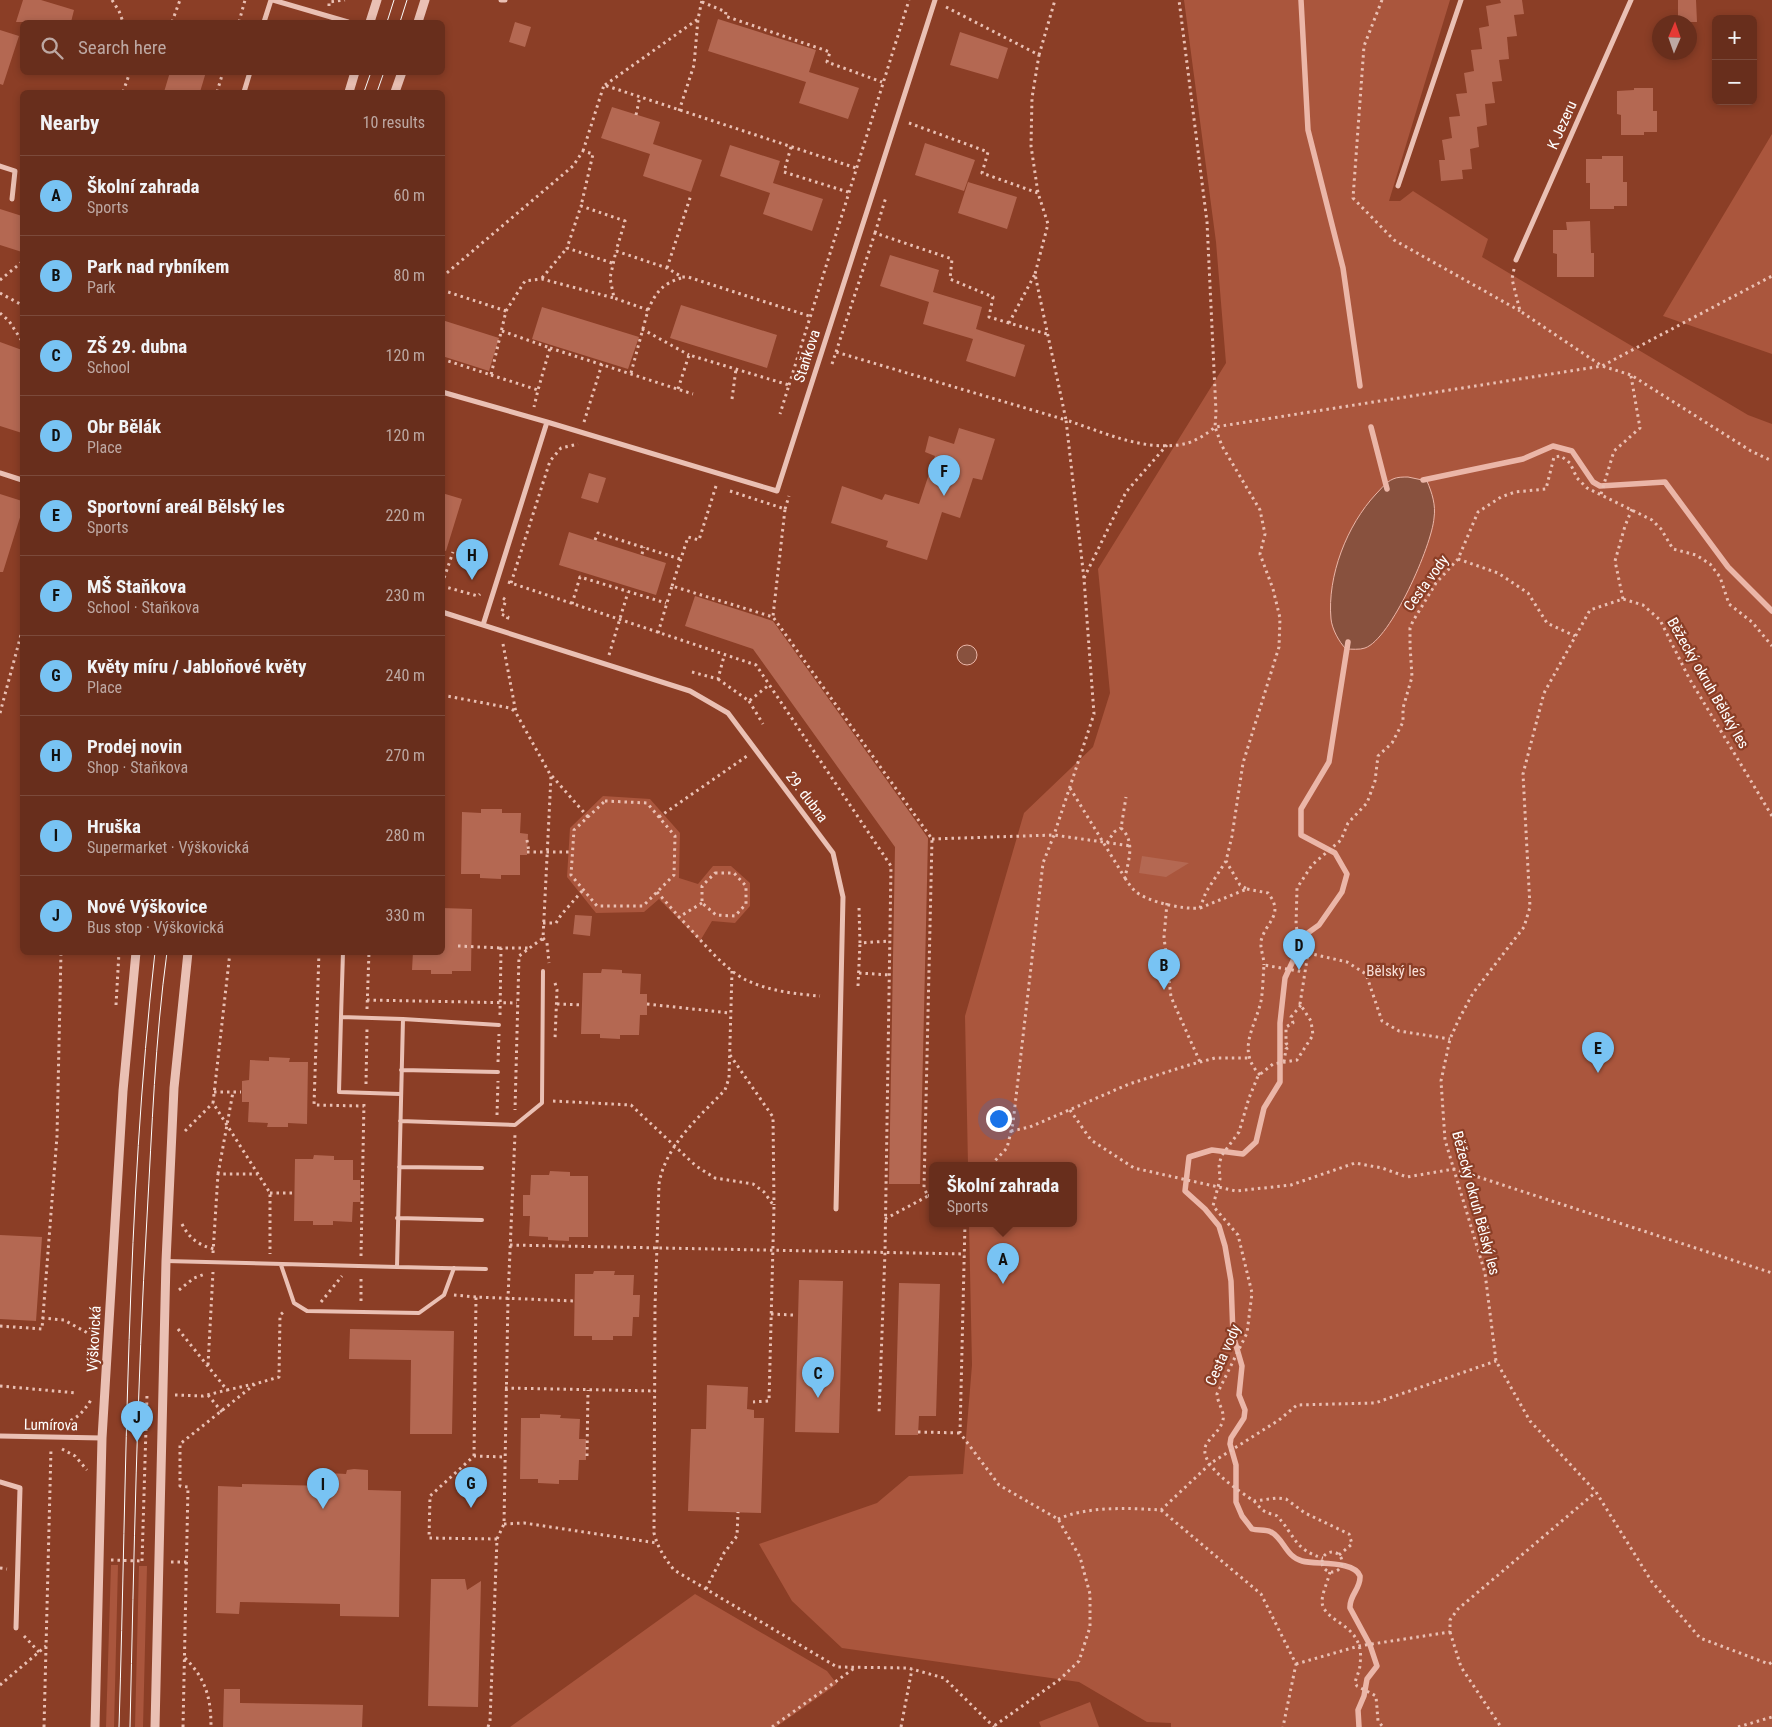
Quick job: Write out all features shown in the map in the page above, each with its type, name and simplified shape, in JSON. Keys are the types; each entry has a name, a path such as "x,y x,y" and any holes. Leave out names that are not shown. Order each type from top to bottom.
{"street":[{"path":"265,20 272,0 341,20"},
{"path":"371,20 377,0"},
{"path":"419,20 425,0"},
{"name":"Staňkova","path":"445,393 777,491 935,0"},
{"path":"1398,186 1461,0"},
{"name":"K Jezeru","path":"1516,260 1631,0"},
{"path":"245,90 249,75"},
{"path":"349,90 354,75"},
{"path":"396,90 401,75"},
{"path":"0,166 16,171 12,199"},
{"path":"484,625 547,422"},
{"path":"0,473 20,479"},
{"name":"29. dubna","path":"445,613 690,691 728,713 833,852 843,897 836,1209"},
{"name":"Výškovická","path":"95,1727 102,1438 123,1091 136,955"},
{"path":"155,1727 166,1261 174,1088 188,955"},
{"name":"Lumírova","path":"0,1436 102,1438"},
{"path":"0,1482 20,1488 16,1628"}],"lane":[{"path":"343,955 339,1092 400,1094"},
{"path":"400,1121 515,1125 542,1103 543,971"},
{"path":"342,1017 499,1025"},
{"path":"397,1267 403,1019"},
{"path":"402,1070 498,1072"},
{"path":"399,1167 482,1168"},
{"path":"397,1218 482,1220"},
{"path":"166,1261 486,1269"},
{"path":"281,1265 294,1303 307,1310 361,1312 419,1313 444,1295 454,1268"}],"path":[{"path":"112,0 120,11 122,20"},
{"path":"173,20 180,0"},
{"path":"240,20 246,0"},
{"path":"780,414 909,0"},
{"path":"1009,324 1035,274 1048,224 1038,193 1031,136 1032,98 1039,55 1055,0"},
{"path":"1179,0 1207,222 1216,412 1215,427 1222,446 1260,510 1265,534 1260,554 1273,589 1280,618 1279,647 1251,742 1242,763 1232,836 1226,861 1206,892 1200,908"},
{"path":"679,111 694,65 698,19 702,1 726,12 725,16 830,52 827,62 882,82"},
{"path":"946,7 1039,55"},
{"path":"445,274 573,166 583,151 604,85 698,19"},
{"path":"124,90 129,75"},
{"path":"218,90 222,75"},
{"path":"604,85 856,168"},
{"path":"636,114 640,96"},
{"path":"909,123 988,152 982,173 1038,193"},
{"path":"791,147 784,172 848,192"},
{"path":"542,278 567,248 581,206 593,154 583,151"},
{"path":"667,268 691,195"},
{"path":"581,206 625,221 612,262 610,278 614,298"},
{"path":"830,370 875,232 952,259 950,279 993,297 989,317 1048,334"},
{"path":"567,248 612,262"},
{"path":"616,251 667,268 682,277"},
{"path":"1516,260 1512,278 1520,310 1602,366 1631,375 1751,451 1772,461"},
{"path":"0,280 20,264"},
{"path":"994,1162 1007,1148 1012,1131 1043,863 1094,714 1084,579 1066,420 1035,274"},
{"path":"836,352 1066,420 1133,442 1167,445 1186,444 1215,427 1602,366 1772,276"},
{"path":"631,372 648,310 656,292 667,282 682,277 688,277 809,316"},
{"path":"491,375 506,312 525,281 542,278 614,298 648,310"},
{"path":"445,291 506,312"},
{"path":"0,293 20,304"},
{"path":"0,313 9,321 20,338"},
{"path":"642,330 689,355 789,385"},
{"path":"502,331 693,394"},
{"path":"532,418 550,348"},
{"path":"678,389 689,355"},
{"path":"445,360 538,390"},
{"path":"581,432 602,364"},
{"path":"732,399 736,369"},
{"path":"1601,494 1614,451 1640,428 1631,375"},
{"path":"511,583 550,461 561,448 577,444 584,446"},
{"path":"1084,579 1126,492 1167,445"},
{"name":"Cesta vody","path":"1308,953 1300,940 1296,926 1297,888 1312,865 1341,840 1348,823 1368,803 1375,781 1378,756 1392,743 1403,722 1403,708 1412,677 1410,628 1436,583 1458,558 1482,508 1501,497 1515,492 1531,492 1546,489 1554,457 1561,456 1570,463 1582,484 1632,508 1652,520 1661,529 1673,549 1696,554 1710,564 1720,577 1729,604 1752,622 1772,646"},
{"path":"706,484 785,508 773,617"},
{"path":"658,633 688,537 699,540 716,486"},
{"path":"1623,600 1615,561 1624,526 1632,508"},
{"path":"595,540 598,533 680,559"},
{"path":"642,554 644,547"},
{"path":"445,576 453,552"},
{"path":"1458,558 1498,573 1528,593 1547,623 1575,636"},
{"path":"572,604 580,577 666,603"},
{"path":"499,579 724,656 756,665 891,866 885,1252 879,1414"},
{"path":"445,586 478,596 483,591 494,594"},
{"path":"672,586 773,617 932,839 924,1188 928,1196 885,1219"},
{"path":"609,655 628,592"},
{"name":"Běžecký okruh Bělský les","path":"1772,816 1689,678 1660,620 1643,605 1623,600 1590,610 1544,693 1523,774 1530,907 1524,928 1473,993 1450,1039 1441,1081 1445,1140 1484,1273 1496,1361 1530,1421 1596,1492 1652,1582 1700,1638 1768,1664 1772,1662"},
{"path":"504,632 502,641 516,713 551,776 588,816"},
{"path":"0,713 20,638"},
{"path":"718,679 724,656"},
{"path":"692,672 718,679 749,701 763,724"},
{"path":"749,701 769,686"},
{"path":"445,696 510,708 516,713"},
{"path":"659,817 756,750"},
{"path":"488,1727 490,1721 497,1539 504,1524 508,1298 515,1125 515,1072 518,1056 517,1003 519,956 543,938 551,776"},
{"path":"1070,787 1125,878 1136,892 1188,910 1200,908 1247,890"},
{"path":"1121,828 1126,796"},
{"path":"605,800 647,803 659,817 675,836 674,875 643,906 596,906 571,875 574,830 605,800"},
{"path":"1105,843 1114,832 1121,828"},
{"path":"1121,828 1125,832 1130,846 1125,878"},
{"path":"932,839 1054,835 1130,846"},
{"path":"527,840 528,852 572,852"},
{"path":"1226,861 1240,885 1247,890 1268,893 1274,901 1276,909 1261,941 1264,965 1261,1002 1254,1019 1248,1048 1248,1058 1260,1075 1273,1064 1297,1060 1314,1035 1311,1020 1300,1005 1299,999 1308,953 1347,962 1366,974 1382,1020 1399,1031 1450,1039"},
{"path":"715,873 734,873 746,886 746,904 736,916 716,915 702,903 702,886 715,873"},
{"path":"543,923 556,923 583,890"},
{"path":"657,892 700,941"},
{"path":"679,917 702,903"},
{"path":"1167,903 1164,937 1171,997 1200,1062"},
{"path":"858,986 860,908"},
{"path":"679,917 732,971 745,980 776,990 820,996"},
{"path":"860,943 889,941"},
{"path":"458,946 501,948"},
{"path":"0,1326 42,1329 57,1136 61,955"},
{"path":"230,955 213,1103 270,1193 270,1264"},
{"path":"319,955 314,1105 364,1104 361,1312"},
{"path":"1264,965 1304,972"},
{"path":"732,971 729,1078 725,1090 674,1146 662,1167 657,1248 654,1533 660,1553 674,1570 837,1667 912,1669 944,1678 994,1726 1059,1680 1079,1661 1090,1627 1090,1594 1080,1557 1058,1519 999,1485 960,1433 966,1227"},
{"path":"859,973 890,975"},
{"path":"367,1000 517,1003"},
{"path":"557,1004 583,1005"},
{"path":"647,1004 730,1013"},
{"path":"1284,1062 1286,1049 1289,1046 1286,1043 1286,1027 1293,1023 1291,1017 1300,1005"},
{"path":"730,1054 773,1117 774,1250 769,1402 753,1402"},
{"path":"1012,1131 1030,1127 1129,1084 1200,1062 1215,1058 1248,1058"},
{"name":"Cesta vody","path":"1210,1462 1206,1453 1206,1445 1219,1431 1224,1418 1217,1394 1247,1332 1252,1293 1238,1236 1213,1206 1218,1187 1219,1164 1222,1155 1239,1132 1249,1098 1260,1075"},
{"path":"214,1092 242,1092"},
{"path":"181,1221 187,1234 201,1246 214,1249 218,1174 233,1092"},
{"path":"553,1101 631,1105 696,1166 715,1178 753,1184 764,1192 774,1206"},
{"path":"183,1133 213,1103"},
{"path":"1070,1110 1091,1140 1134,1168 1218,1187 1245,1191 1292,1185 1355,1163 1382,1168 1407,1177 1454,1169 1772,1273"},
{"path":"218,1174 258,1174"},
{"path":"270,1193 294,1193"},
{"path":"510,1245 965,1254"},
{"path":"315,1311 326,1293 351,1265"},
{"path":"208,1366 213,1271"},
{"path":"444,1295 574,1301"},
{"path":"474,1456 476,1297"},
{"path":"771,1314 793,1316"},
{"path":"175,1395 208,1394 279,1377 280,1315"},
{"path":"42,1318 64,1320 95,1337"},
{"path":"174,1325 227,1390"},
{"path":"1161,1510 1210,1462 1279,1420 1297,1406 1375,1403 1496,1361"},
{"path":"183,1727 188,1487 180,1486 180,1444 255,1384"},
{"path":"0,1386 77,1393"},
{"path":"506,1388 656,1391"},
{"path":"587,1456 588,1390"},
{"path":"208,1394 222,1412"},
{"path":"142,1561 147,1395"},
{"path":"918,1432 960,1433"},
{"path":"44,1727 52,1437"},
{"path":"51,1447 58,1447 75,1456 91,1474"},
{"path":"497,1539 429,1538 430,1496 474,1456 505,1457"},
{"path":"1210,1462 1217,1475 1254,1501 1263,1510 1276,1515 1280,1522 1286,1525 1300,1548 1323,1558"},
{"path":"1501,1727 1461,1667 1450,1632 1450,1620 1458,1609 1596,1492"},
{"path":"1254,1501 1277,1498 1286,1499 1305,1513 1349,1534 1352,1538 1352,1544 1339,1556"},
{"path":"1058,1519 1070,1514 1132,1508 1161,1510 1261,1594 1296,1664 1284,1727"},
{"path":"706,1589 724,1553 737,1536 738,1512"},
{"path":"504,1524 524,1523 657,1543"},
{"path":"1323,1558 1328,1554 1334,1553 1341,1559 1340,1568 1330,1572"},
{"path":"1323,1558 1323,1568 1330,1572"},
{"path":"99,1559 187,1562"},
{"path":"1330,1572 1322,1600 1323,1609 1330,1617 1350,1630 1358,1646 1360,1664 1355,1683 1376,1696 1378,1721 1382,1727"},
{"path":"16,1628 39,1652"},
{"path":"1296,1664 1358,1646 1450,1632"},
{"path":"1,1686 46,1646"},
{"path":"185,1658 201,1674 211,1709 211,1727"},
{"path":"772,1727 856,1667"},
{"path":"900,1727 912,1669"},
{"path":"1738,1727 1772,1717"}],"green space":[{"name":"Bělský les","path":"1184,0 1450,0 1389,201 1400,201 1413,191 1488,239 1482,257 1748,415 1772,424 1772,1727 1171,1727 1171,1723 1147,1722 1079,1682 842,1648 792,1601 759,1544 877,1503 909,1476 963,1474 972,1365 969,1227 1077,1227 1077,1162 968,1162 965,1016 1024,813 1093,747 1110,693 1098,569 1226,363 1216,242"},
{"path":"1772,134 1772,354 1663,316"},
{"path":"603,796 650,799 680,833 679,878 698,884 713,866 731,866 750,883 750,906 735,923 712,921 700,941 659,899 644,912 596,913 567,877 570,828"},
{"path":"111,1565 118,1565 114,1727 106,1727"},
{"path":"139,1566 147,1566 143,1727 135,1727"},
{"path":"695,1594 827,1671 837,1684 776,1727 510,1727"},
{"path":"1090,1702 1099,1727 1041,1727 1039,1722"}],"shaded area":[{"path":"1398,477 1427,481 1433,499 1434,518 1426,548 1398,610 1386,628 1375,641 1365,648 1346,649 1336,635 1331,619 1332,586 1341,552 1356,521 1376,494 1390,480"},
{"path":"967,645 974,648 977,655 974,662 967,665 960,662 957,655 960,648"}],"building":[{"path":"23,0 41,0 74,10 72,20 20,20 20,22 16,22"},
{"path":"1500,0 1522,0 1524,14 1514,15 1517,36 1507,37 1509,59 1499,60 1502,81 1492,82 1495,103 1485,104 1487,125 1477,127 1479,147 1470,149 1472,169 1462,170 1463,179 1441,181 1439,160 1445,160 1442,140 1452,138 1449,117 1460,116 1456,94 1467,93 1464,73 1474,71 1471,50 1482,49 1479,28 1489,26 1486,6 1501,3"},
{"path":"1678,0 1696,0 1697,15 1678,15"},
{"path":"718,19 816,50 809,72 859,88 848,119 799,103 806,82 708,51"},
{"path":"515,22 531,27 525,47 509,42"},
{"path":"0,30 19,36 3,85 0,84"},
{"path":"960,32 1008,48 998,79 950,65"},
{"path":"169,75 205,75 201,90 165,90"},
{"path":"1634,88 1653,88 1653,111 1657,111 1657,132 1644,132 1644,135 1621,135 1621,115 1617,114 1617,91 1634,90"},
{"path":"612,107 660,122 653,144 702,160 691,192 643,176 650,154 601,138"},
{"path":"925,143 975,160 964,191 915,175"},
{"path":"730,145 780,161 773,183 823,199 812,231 763,214 770,193 720,176"},
{"path":"1602,156 1623,156 1623,182 1627,182 1627,206 1614,206 1614,209 1590,209 1590,183 1586,183 1586,159 1602,159"},
{"path":"968,182 1017,197 1007,229 958,213"},
{"path":"0,209 20,215 20,251 0,245"},
{"path":"1590,221 1591,253 1594,253 1594,277 1557,277 1557,254 1553,253 1553,230 1567,230 1566,222"},
{"path":"890,255 939,270 933,292 982,307 976,329 1025,345 1015,377 966,361 973,339 923,324 929,302 880,286"},
{"path":"681,305 777,335 767,368 670,338"},
{"path":"542,307 639,337 628,369 532,339"},
{"path":"445,321 499,338 489,371 445,357"},
{"path":"0,342 20,349 20,432 0,426"},
{"path":"959,428 995,439 982,480 973,478 960,518 942,512 927,560 886,547 888,541 831,523 842,486 882,500 885,494 919,504 935,456 925,452 929,436 954,444"},
{"path":"589,473 606,478 598,503 581,498"},
{"path":"0,494 20,500 20,517 3,572 0,572"},
{"path":"445,494 462,499 445,551"},
{"path":"569,532 666,563 656,595 559,565"},
{"path":"695,596 773,621 928,838 920,1184 889,1184 895,847 753,649 685,626"},
{"path":"481,809 502,809 502,813 521,813 520,833 528,834 527,855 520,855 520,875 501,875 501,879 480,878 480,874 461,874 462,812 481,813"},
{"path":"1142,856 1189,863 1166,877 1139,873"},
{"path":"445,908 472,909 471,971 452,971 452,974 431,974 431,970 412,970 413,955 445,955"},
{"path":"575,915 592,916 590,936 573,934"},
{"path":"602,969 622,970 622,973 641,974 640,994 647,994 647,1015 640,1015 639,1035 620,1035 620,1039 600,1038 600,1034 581,1034 583,973 601,973"},
{"path":"269,1057 290,1058 289,1062 308,1062 307,1124 288,1123 288,1127 267,1127 268,1123 248,1122 249,1102 242,1102 242,1081 249,1080 250,1060 269,1061"},
{"path":"314,1155 334,1156 334,1160 353,1160 353,1180 360,1180 360,1202 353,1202 352,1222 333,1221 333,1225 313,1225 313,1221 294,1221 295,1159 313,1159"},
{"path":"550,1171 570,1172 570,1176 588,1176 588,1237 569,1237 569,1241 548,1240 548,1237 529,1236 530,1216 523,1216 523,1195 530,1195 531,1175 549,1175"},
{"path":"0,1235 42,1237 36,1321 0,1319"},
{"path":"594,1271 615,1271 614,1275 634,1275 633,1295 640,1295 639,1317 633,1317 632,1336 613,1336 613,1340 592,1340 592,1336 574,1336 575,1274 593,1274"},
{"path":"799,1280 843,1281 839,1433 795,1432"},
{"path":"899,1283 940,1284 936,1416 919,1416 918,1435 895,1435"},
{"path":"350,1329 454,1331 452,1434 410,1434 411,1360 349,1359"},
{"path":"707,1385 748,1387 747,1409 754,1410 754,1418 764,1418 761,1513 688,1511 691,1429 706,1429"},
{"path":"540,1414 561,1415 560,1418 580,1419 579,1439 586,1439 586,1460 579,1460 578,1480 559,1480 559,1484 538,1483 538,1479 520,1479 521,1418 540,1418"},
{"path":"347,1470 368,1470 368,1490 401,1491 399,1617 340,1616 340,1604 240,1602 239,1614 216,1613 218,1486 242,1487 242,1484 328,1486 328,1473 346,1474"},
{"path":"431,1579 465,1579 467,1590 481,1581 478,1707 428,1706"},
{"path":"224,1689 240,1689 240,1703 363,1705 362,1727 223,1727"}],"waterway":[{"path":"1301,0 1308,130 1343,268 1360,386"},
{"path":"1371,427 1387,489"},
{"path":"1423,480 1523,459 1553,446 1572,451 1593,482 1600,486 1665,482 1728,567 1772,611"},
{"path":"1348,642 1329,762 1301,809 1301,835 1335,853 1347,874 1342,892 1319,925 1305,935 1285,978 1280,1023 1280,1082 1264,1108 1256,1142 1243,1154 1212,1150 1189,1157 1185,1191 1205,1209 1219,1226 1225,1246 1231,1281 1233,1335 1242,1366 1239,1395 1245,1410 1244,1418 1231,1438 1230,1444 1236,1465 1236,1502 1242,1516 1252,1529 1269,1531 1275,1535 1292,1556 1297,1559 1308,1562 1343,1565 1350,1567 1360,1576 1359,1585 1351,1599 1350,1608 1370,1645 1377,1666 1367,1679 1364,1696 1358,1710 1359,1727"}],"tram line":[{"path":"388,20 394,0"},
{"path":"401,20 407,0"},
{"path":"365,90 370,75"},
{"path":"378,90 383,75"},
{"path":"119,1727 133,1243 145,1049 155,955"},
{"path":"130,1727 141,1344 152,1118 167,955"}],"place":[{"name":"MŠ Staňkova","path":"944,496"},
{"name":"Prodej novin","path":"472,580"},
{"name":"Obr Bělák","path":"1299,970"},
{"name":"Park nad rybníkem","path":"1164,990"},
{"name":"Sportovní areál Bělský les","path":"1598,1073"},
{"name":"Školní zahrada","path":"1003,1284"},
{"name":"ZŠ 29. dubna","path":"818,1398"},
{"name":"Nové Výškovice","path":"137,1442"},
{"name":"Květy míru / Jabloňové květy","path":"471,1508"},
{"name":"Hruška","path":"323,1509"}]}
